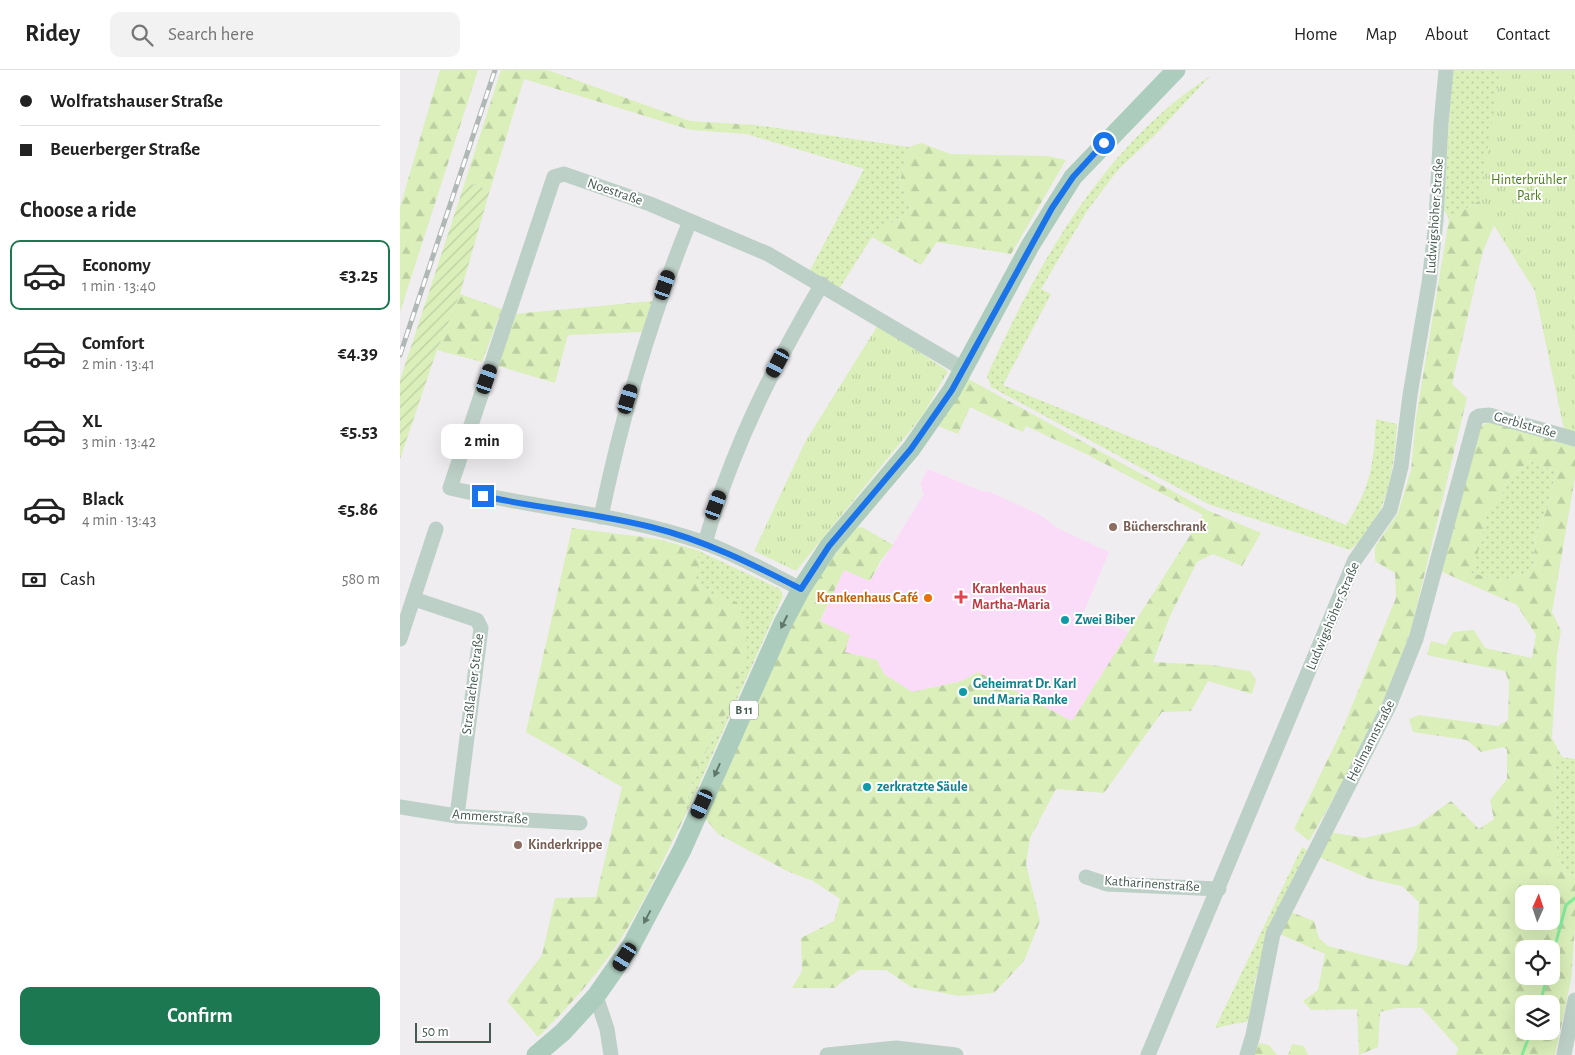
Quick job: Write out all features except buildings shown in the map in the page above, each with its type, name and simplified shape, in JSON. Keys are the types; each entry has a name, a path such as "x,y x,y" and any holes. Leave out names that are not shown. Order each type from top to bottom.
{"main road":[{"name":"B 11","path":"536,1055 563,1032 596,996 631,946 682,850 783,623 801,589 829,546 911,449 952,390 1030,246 1073,177 1176,70"}],"street":[{"name":"Ludwigshöher Straße","path":"1148,1055 1355,560 1390,510 1396,488 1431,265 1436,221 1446,70"},
{"name":"Noestraße","path":"601,517 499,500 450,488 554,177 564,174 650,204 768,254 822,284 963,369"},
{"path":"690,221 670,270 643,350 624,416 601,517 650,527 705,543 735,555 801,589"},
{"path":"705,543 736,450 755,406 822,284"},
{"name":"Gerblstraße","path":"1476,418 1489,415 1575,439"},
{"name":"Heilmannstraße","path":"1247,1055 1254,1035 1273,934 1390,704 1416,638 1476,418"},
{"path":"400,639 436,529"},
{"name":"Straßlacher Straße","path":"414,599 477,620 481,628 457,816"},
{"name":"Ammerstraße","path":"400,807 457,816 580,823"},
{"name":"Katharinenstraße","path":"1086,877 1107,884 1219,889"},
{"path":"596,996 607,1029 611,1055"},
{"path":"1564,1055 1575,1000"},
{"path":"827,1055 897,1048 946,1054"}],"shaded area":[{"name":"Krankenhaus Martha-Maria","path":"928,469 981,491 990,492 1042,516 1057,528 1109,552 1083,614 1129,632 1072,721 978,672 962,681 912,692 884,674 877,660 844,652 820,622 844,570 870,581 924,494 920,484"}],"green space":[{"path":"440,70 478,70 400,312 400,207"},
{"path":"501,70 548,70 690,121 756,125 746,134 691,130 524,79 490,190 465,182"},
{"path":"1452,70 1501,70 1479,201 1449,219 1444,210"},
{"path":"1501,70 1564,429 1535,291 1494,225 1483,251 1452,384 1467,398 1412,626 1394,679 1351,768 1309,841 1294,829 1342,730 1396,598 1395,573 1375,561 1375,547 1398,513 1411,470 1416,418 1449,219 1479,201"},
{"name":"Hinterbrühler Park","path":"1501,70 1575,70 1575,433 1564,429 1535,291 1479,201"},
{"path":"1210,76 1156,134 1117,171 1087,211 1041,289 1051,294 1003,385 1346,525 1355,511 1370,475 1376,419 1397,424 1394,459 1387,493 1373,524 1363,538 1350,550 1208,504 991,387 987,376 1028,291 1078,210 1106,172 1137,137 1172,104"},
{"path":"756,125 909,147 900,181 911,209 872,237 839,289 809,272 864,169 746,134"},
{"path":"921,143 951,154 1048,156 1066,160 1011,254 937,242 921,265 872,237 911,209 900,181 909,147"},
{"path":"465,182 490,190 460,294 437,350 400,459 400,380"},
{"path":"460,294 502,309 482,362 437,350"},
{"path":"653,301 642,332 568,335 555,383 498,366 514,314"},
{"path":"878,325 948,371 923,415 796,571 754,551 805,442"},
{"path":"965,377 1207,510 1261,533 1242,566 1213,554 1197,562 1170,616 1153,662 1212,665 1250,671 1256,680 1252,694 1208,681 1191,711 1162,712 1104,793 1056,789 1030,838 1026,864 1040,921 1024,961 994,993 959,996 911,987 886,970 859,970 834,988 792,988 802,971 801,938 834,921 840,899 813,881 787,871 718,834 704,817 803,597 855,528 862,527 893,545 881,560 870,581 844,570 820,621 850,635 845,652 877,660 884,674 912,692 962,681 978,672 1072,721 1203,515 1088,455 1026,426 1023,432 970,407 958,434 936,425"},
{"path":"1490,422 1575,444 1575,477 1552,612 1561,631 1557,654 1552,738 1562,757 1554,759 1557,855 1564,872 1575,878 1575,927 1571,980 1560,1032 1560,995 1515,995 1515,1040 1558,1040 1555,1055 1456,1055 1458,1048 1422,1008 1397,1008 1380,1012 1378,1047 1359,1055 1357,1009 1311,1010 1303,1001 1318,990 1325,954 1280,934 1291,912 1314,921 1319,938 1328,946 1408,966 1417,949 1419,902 1402,886 1370,879 1319,857 1330,832 1364,838 1416,826 1451,801 1479,829 1494,819 1490,800 1507,779 1507,749 1503,747 1481,752 1467,740 1413,732 1409,719 1419,715 1498,726 1508,720 1509,682 1505,671 1427,655 1431,641 1446,645 1453,632 1474,630 1485,648 1532,658 1536,635 1517,605 1438,570 1480,426","holes":["1530,461 1556,471 1549,504 1536,536 1533,570 1504,581 1471,573 1482,540 1486,511 1499,501 1509,478"]},
{"path":"1530,461 1556,471 1549,504 1536,536 1533,570 1504,581 1470,573 1482,540 1486,511 1499,501 1509,478"},
{"path":"572,528 658,539 697,550 699,564 694,579 710,594 737,602 744,619 748,654 726,713 696,771 688,796 686,814 640,908 613,951 593,977 538,1037 507,1001 542,955 555,898 596,897 622,787 526,732"},
{"path":"697,550 780,589 783,596 686,814 688,796 696,771 726,713 737,603 710,594 694,579 699,564"},
{"path":"1562,757 1575,759 1575,878 1564,872 1557,855 1554,759"},
{"path":"1302,847 1307,850 1270,925 1255,982 1249,1021 1215,1028"},
{"path":"1259,1043 1269,1045 1277,1055 1253,1055"},
{"path":"1292,1044 1304,1046 1308,1055 1288,1055"}],"waterway":[{"path":"1557,940 1566,905 1575,898"},
{"path":"1542,995 1545,985"},
{"path":"1522,1055 1528,1040"}],"railway":[{"path":"400,355 495,70"}],"place":[{"name":"Bücherschrank","path":"1113,527"},
{"name":"Krankenhaus Martha-Maria","path":"961,597"},
{"name":"Krankenhaus Café","path":"928,598"},
{"name":"Zwei Biber","path":"1065,620"},
{"name":"Geheimrat Dr. Karl und Maria Ranke","path":"963,692"},
{"name":"zerkratzte Säule","path":"867,787"},
{"name":"Kinderkrippe","path":"518,845"}],"route":[{"path":"483,496 650,527 705,543 735,555 801,589 829,546 911,449 952,390 1052,208 1073,177 1104,143"}]}
